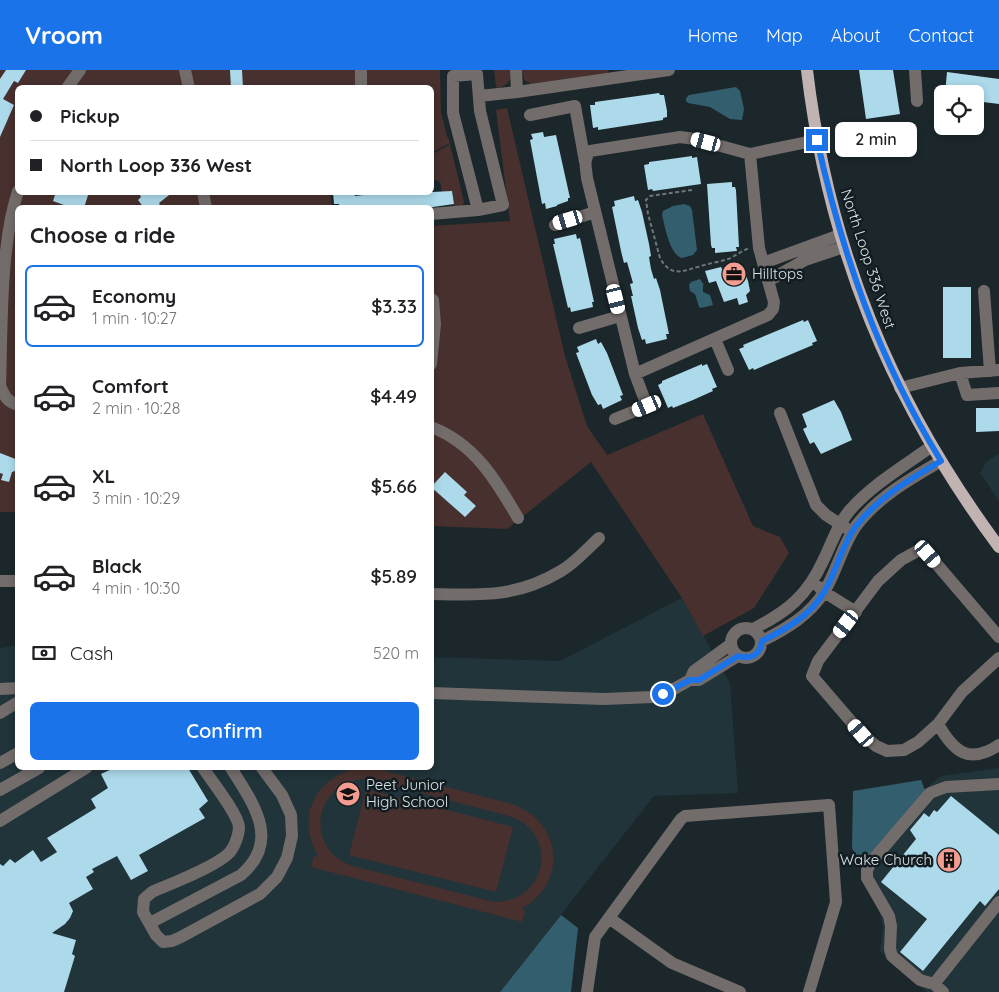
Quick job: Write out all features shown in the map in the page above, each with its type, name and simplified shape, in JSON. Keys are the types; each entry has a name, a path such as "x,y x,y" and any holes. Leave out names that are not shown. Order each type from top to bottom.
{"main road":[{"name":"North Loop 336 West","path":"806,70 817,140 828,192 842,241 878,341 900,388 932,446 960,493 999,547"}],"street":[{"path":"69,85 80,70"},
{"path":"185,70 188,85"},
{"path":"361,70 361,85"},
{"path":"516,70 517,92"},
{"path":"479,96 517,92 614,74 668,70"},
{"path":"915,70 916,101"},
{"path":"434,214 478,210 503,205 480,111 476,74 453,76 453,113 478,210"},
{"path":"530,115 575,106 595,212 634,374 647,406 615,419"},
{"path":"585,162 590,151 680,137 695,139 750,154 817,140"},
{"path":"634,374 768,315 773,309 774,302 759,245 750,154"},
{"path":"15,404 4,396 0,386 4,270 9,228 17,195"},
{"path":"555,224 595,212"},
{"path":"763,263 842,241"},
{"path":"768,281 842,241"},
{"path":"900,388 960,373 994,371 984,291"},
{"path":"434,312 434,334"},
{"path":"579,328 620,316"},
{"path":"715,338 728,370"},
{"path":"960,373 967,395 999,393"},
{"path":"780,413 816,505 826,515 852,532"},
{"path":"434,428 456,439 486,466 518,518"},
{"path":"754,629 781,614 799,600 813,581 836,531 850,510 869,492 932,446"},
{"path":"762,641 795,623 808,612 824,592 852,532 877,503 910,479 941,461"},
{"path":"434,594 487,596 524,589 562,570 599,538"},
{"path":"999,637 928,554 921,549 901,560 878,581 818,661 812,676 861,733 876,746 887,751 904,750 918,742 938,724 962,692 999,658"},
{"path":"0,581 15,582"},
{"path":"813,581 824,592 856,612"},
{"path":"748,627 758,632 762,641 761,648 752,658 738,656 732,649 731,644 731,639 738,630 748,627"},
{"path":"690,680 694,671 731,644"},
{"path":"434,693 653,698 690,680 699,680 738,656"},
{"path":"0,689 15,688"},
{"path":"0,713 15,704"},
{"path":"938,724 948,741 963,754 976,756 999,745"},
{"path":"0,764 15,755"},
{"path":"0,790 35,770"},
{"path":"0,821 83,770"},
{"path":"204,770 234,815 239,826 237,838 231,851 220,860 152,892 144,899 143,912 156,935 163,942 172,942 260,894 277,877 287,858 292,836 291,815 282,795 263,770"},
{"path":"150,923 228,883 250,868 258,851 261,825 253,803 232,770"},
{"path":"999,784 946,787 930,793 866,870 867,878 889,916 892,956 920,980 938,988 999,902"},
{"path":"587,992 594,937 681,818 685,816 829,805 836,902 809,992"},
{"path":"609,918 672,963 740,992"}],"path":[{"path":"692,190 650,196 646,200 660,258 667,267 676,272 681,272 730,258 741,251 759,245"}],"shaded area":[{"path":"0,70 357,70 358,85 15,85 15,195 330,195 332,205 15,205 15,512 0,512"},
{"path":"366,70 440,70 441,112 450,143 434,151 434,85 367,85"},
{"path":"494,70 510,70 510,79 499,88 496,87"},
{"path":"522,70 608,70 608,73 531,84 524,80"},
{"path":"507,108 565,356 587,426 607,455 703,414 753,526 780,537 789,553 754,608 703,636 682,598 591,462 507,529 434,526 434,226 510,221 496,110"},
{"path":"450,144 464,202 455,211 452,191 442,192 440,182 434,179 434,153"},
{"path":"999,454 999,501 980,473 986,462"},
{"name":"Peet Junior High School","path":"682,598 730,683 738,793 654,796 500,992 0,992 0,648 15,645 15,770 434,770 434,657 560,661"},
{"path":"999,768 999,992 927,992 893,965 880,951 883,928 868,858 930,785 941,776"},
{"path":"353,770 382,770 512,804 529,813 542,824 550,838 553,854 552,869 547,884 536,898 521,909 525,910 522,922 311,867 314,856 319,857 312,842 309,813 321,789 332,779","holes":["361,779 509,816 525,825 536,837 541,851 541,865 536,879 526,891 512,899 494,902 353,866 338,858 327,847 322,833 321,819 324,805 332,793 345,784"]},
{"path":"366,789 513,827 496,892 349,855"}],"water":[{"path":"736,87 740,91 744,109 742,120 730,119 710,107 686,101 689,95"},
{"path":"684,204 690,206 692,210 697,250 693,255 682,258 674,252 671,246 662,215 663,211 673,206"},
{"path":"700,279 704,285 703,292 710,295 713,305 699,307 695,294 690,291 689,285 691,282"},
{"path":"921,780 925,790 868,858 859,861 852,848 853,791"},
{"path":"561,915 578,928 571,992 500,992"}],"building":[{"path":"6,70 26,70 18,83 14,81 3,99 14,105 0,137 0,79"},
{"path":"230,70 242,70 243,85 231,85"},
{"path":"859,70 893,70 900,114 866,119"},
{"path":"947,72 999,79 999,104 984,102 984,85 946,85"},
{"path":"659,93 664,95 667,111 667,117 663,118 663,120 598,130 598,127 593,128 590,105 595,105 595,102"},
{"path":"543,132 544,137 556,135 570,198 568,198 568,201 546,209 545,203 542,204 530,140 533,139 531,134"},
{"path":"692,156 692,158 697,157 701,184 653,191 652,189 648,190 644,165 649,164 649,162"},
{"path":"732,182 732,187 735,187 736,190 739,247 736,247 737,251 715,253 715,248 712,248 711,245 707,184"},
{"path":"452,191 454,204 434,207 434,205 339,205 334,204 333,195 434,195 434,192"},
{"path":"55,195 88,195 85,205 64,205 53,201"},
{"path":"140,195 169,195 159,205 142,205 138,200 141,197"},
{"path":"634,196 635,201 638,200 642,212 651,256 649,257 651,269 660,290 669,334 666,334 667,339 646,344 645,339 642,340 638,328 631,296 633,296 630,284 633,283 627,262 624,263 612,207 615,206 614,201"},
{"path":"576,234 577,239 580,238 594,302 592,302 593,307 571,312 570,307 568,308 553,244 555,244 554,239"},
{"path":"739,264 742,274 745,273 750,291 746,295 748,302 739,305 737,298 724,302 716,281 709,283 705,271"},
{"path":"943,287 971,287 971,358 943,358"},
{"path":"803,320 804,322 808,320 817,341 812,343 813,345 754,370 753,368 749,370 739,349 744,347 743,345"},
{"path":"596,339 598,344 601,342 607,353 623,395 620,396 622,400 603,409 601,404 598,405 592,395 576,353 579,352 577,347"},
{"path":"702,364 702,366 707,364 717,387 712,389 713,391 693,400 673,408 672,406 668,408 658,385 662,381"},
{"path":"834,400 852,440 821,454 814,442 810,444 803,429 807,427 802,414"},
{"path":"976,408 999,408 999,431 976,432"},
{"path":"0,453 15,459 15,471 12,472 9,482 1,480 3,474 0,473"},
{"path":"445,472 467,492 464,495 476,506 465,517 434,490 434,484"},
{"path":"110,770 189,770 208,801 199,809 205,818 139,855 148,871 131,880 117,856 92,869 94,872 86,877 93,889 69,903 73,911 70,918 52,933 76,940 72,954 75,956 64,992 0,992 0,864 3,866 10,859 15,863 33,850 41,862 57,852 47,838 96,808 91,799 108,788 101,774"},
{"name":"Wake Church","path":"951,796 999,835 999,889 985,906 980,901 923,971 900,952 927,919 881,882 916,839 910,830 924,813 929,817 934,810 937,812"}],"place":[{"name":"Hilltops","path":"734,274"},
{"name":"Peet Junior High School","path":"348,794"},
{"name":"Wake Church","path":"949,860"}],"route":[{"path":"663,694 690,680 699,680 738,656 752,658 761,648 762,641 795,623 808,612 824,592 849,537 858,524 877,503 910,479 941,461 900,388 878,341 859,293 828,192 817,140"}]}
